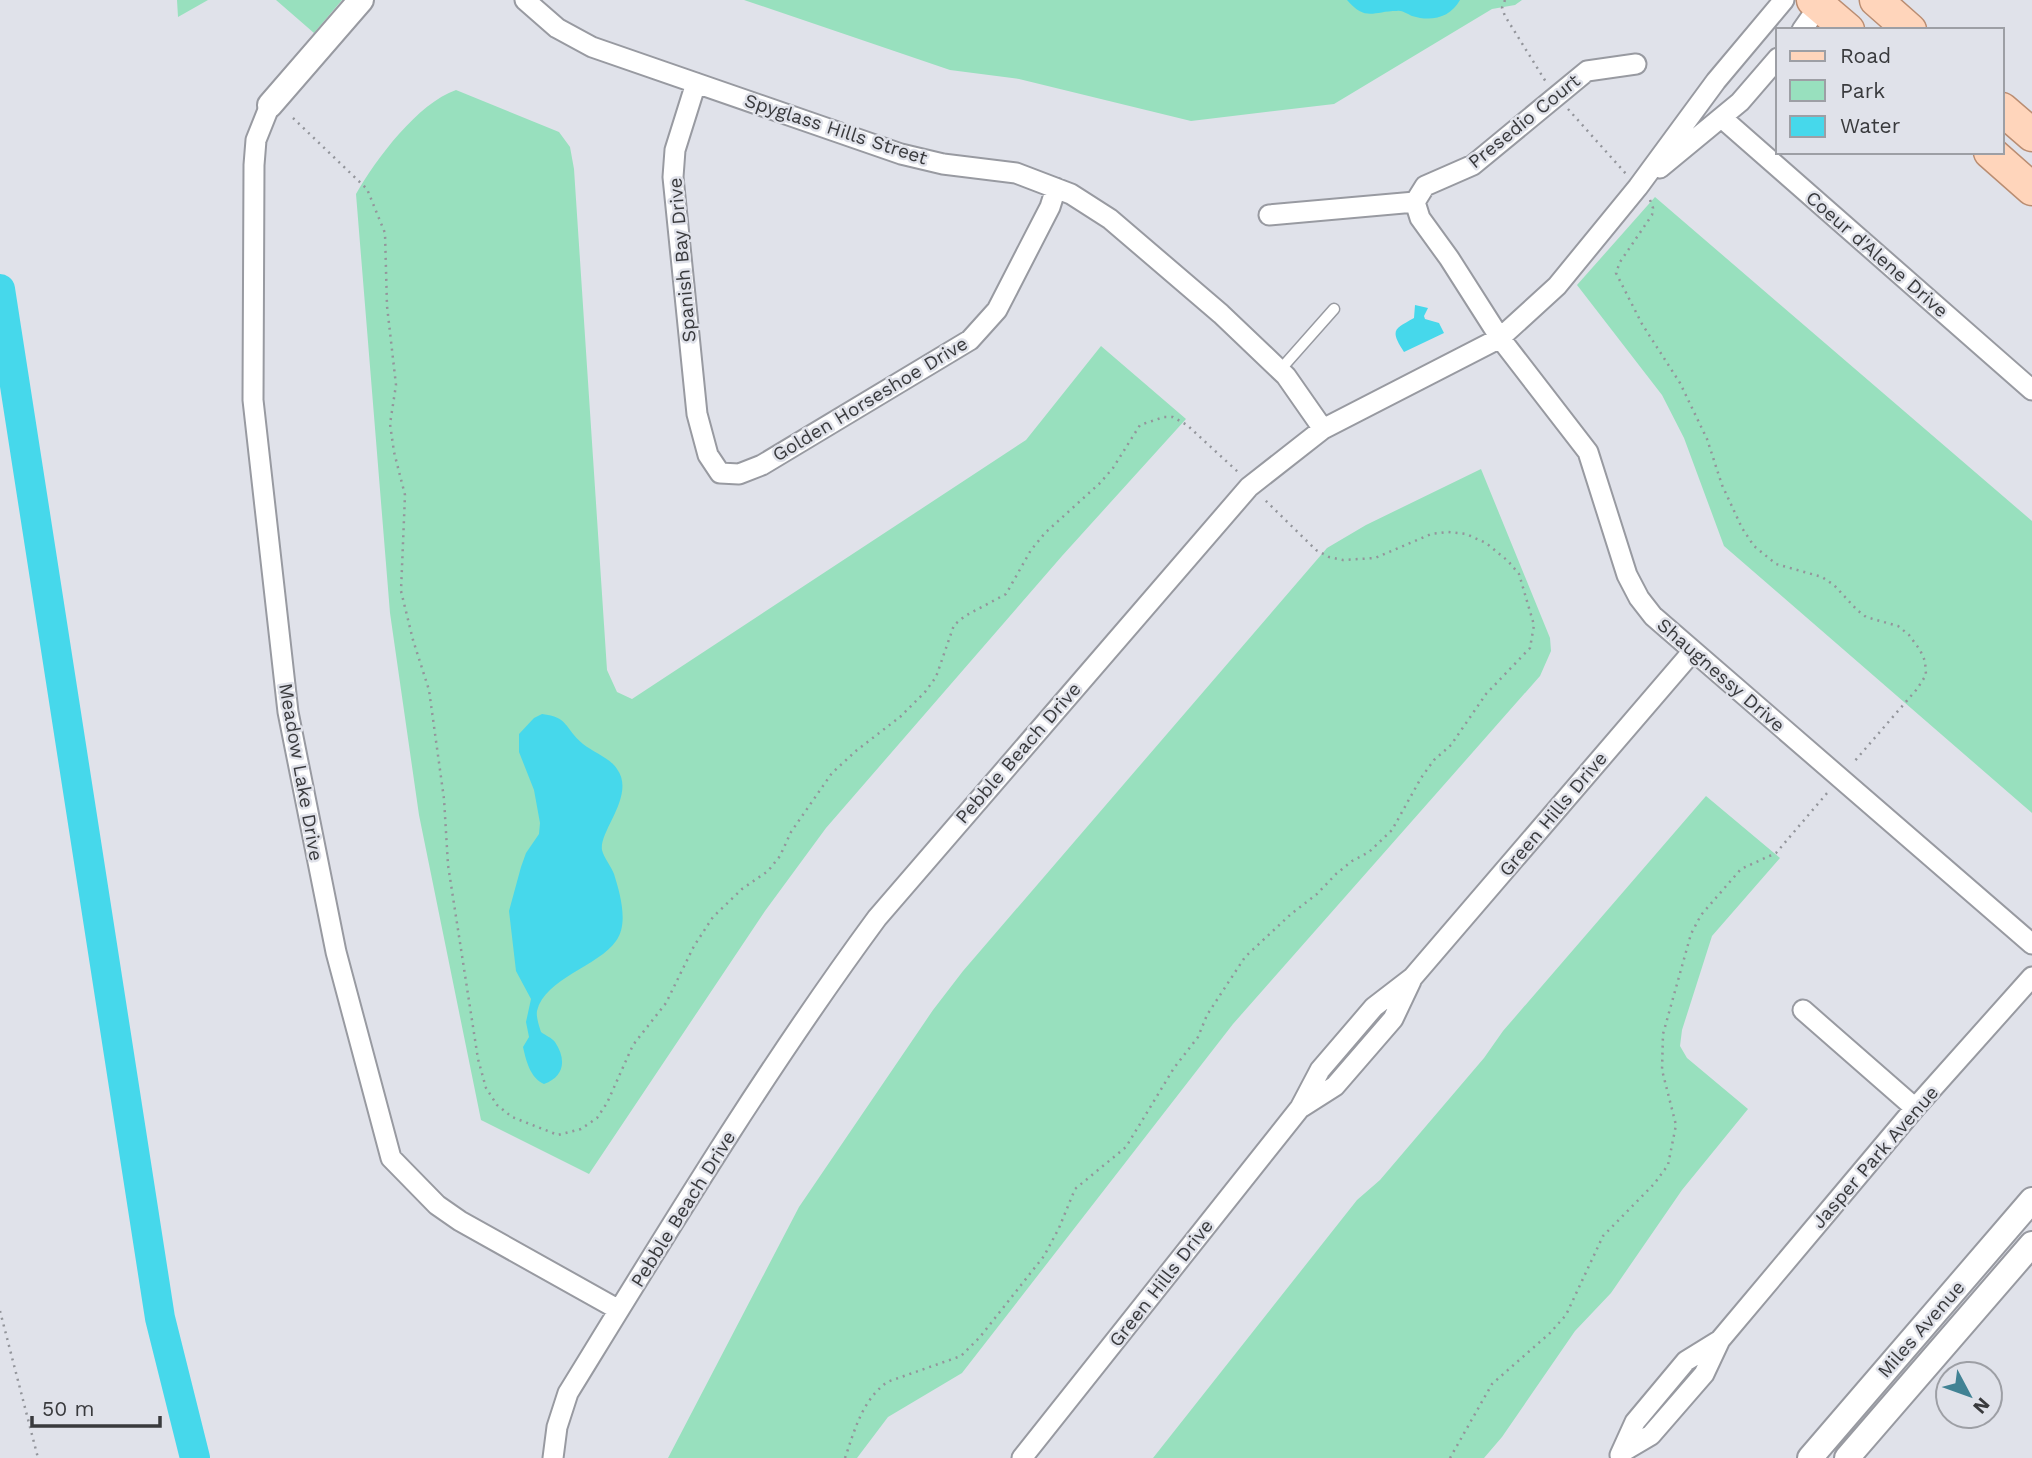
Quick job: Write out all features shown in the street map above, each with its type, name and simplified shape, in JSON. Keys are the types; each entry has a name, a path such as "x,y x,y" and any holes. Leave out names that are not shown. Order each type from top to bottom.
{"main road":[{"path":"1875,0 1908,28"},
{"path":"1815,9 1845,28"},
{"path":"2004,111 2032,135"},
{"path":"1992,154 2032,189"}],"street":[{"path":"270,105 360,0"},
{"name":"Spyglass Hills Street","path":"525,0 557,28 592,47 901,154 943,164 1016,173 1071,194 1110,219 1221,314 1280,370 1323,429"},
{"path":"1638,187 1716,81 1784,0"},
{"path":"1638,187 1740,103 1776,60"},
{"name":"Presedio Court","path":"1415,202 1425,186 1473,165 1587,71 1636,64"},
{"name":"Spanish Bay Drive","path":"696,83 675,150 673,177 697,414 704,440"},
{"name":"Meadow Lake Drive","path":"270,105 256,140 253,198 253,400 270,560 291,726 335,952 380,1123 391,1158 437,1205 460,1221 619,1310"},
{"name":"Coeur d'Alene Drive","path":"1722,118 2032,390"},
{"name":"Pebble Beach Drive","path":"553,1458 557,1427 568,1393 698,1182 829,983 877,918 1145,605 1252,485 1323,429 1500,338 1557,286 1638,187"},
{"name":"Golden Horseshoe Drive","path":"704,440 708,456 720,473 739,474 762,465 970,340 998,310 1050,207 1056,188"},
{"path":"1269,215 1415,202 1420,218 1500,338"},
{"name":"Shaugnessy Drive","path":"1500,338 1588,452 1627,575 1639,598 1653,616 2032,944"},
{"name":"Green Hills Drive","path":"1022,1458 1300,1108 1320,1070 1374,1007 1413,977 1693,651"},
{"name":"Jasper Park Avenue","path":"1621,1454 1635,1422 1686,1361 1720,1339 1915,1108 2032,977"},
{"path":"1803,1010 1915,1108"},
{"name":"Miles Avenue","path":"1810,1458 2032,1200"},
{"name":"Miles Avenue","path":"1847,1458 2032,1244"}],"lane":[{"path":"1280,370 1334,309"}],"path":[{"path":"1450,1458 1492,1384 1550,1333 1566,1315 1603,1236 1654,1184 1668,1165 1676,1125 1662,1070 1663,1034 1691,934 1701,915 1741,869 1776,853 1917,690 1926,675 1925,661 1920,650 1898,626 1866,617 1844,598 1834,585 1822,577 1776,564 1754,546 1742,528 1722,485 1707,439 1680,383 1642,324 1616,273 1620,262 1652,215 1651,201 1557,96 1505,16 1502,8 1505,0"},
{"path":"293,118 367,189 385,233 387,306 396,385 390,424 405,495 401,592 429,690 444,799 448,865 478,1059 486,1088 497,1105 512,1117 533,1126 558,1135 581,1129 597,1118 607,1103 633,1045 666,1003 694,946 713,917 742,890 768,871 832,773 900,717 925,692 936,677 954,625 1006,594 1031,550 1113,468 1140,425 1164,417 1173,417 1187,425 1252,485 1316,550 1329,557 1343,560 1375,558 1431,534 1448,532 1466,534 1486,543 1519,574 1534,625 1530,648 1486,694 1451,745 1434,760 1392,830 1369,852 1336,874 1245,957 1206,1015 1198,1037 1174,1068 1126,1147 1075,1189 1044,1256 961,1356 887,1382 878,1389 866,1403 845,1458"},
{"path":"0,1311 38,1458"}],"green space":[{"path":"177,0 208,0 178,17"},
{"path":"276,0 342,0 314,33"},
{"path":"744,0 1522,0 1515,5 1492,9 1334,104 1191,121 1019,79 950,70"},
{"path":"456,90 559,132 570,147 574,169 607,670 617,692 632,699 1026,440 1101,346 1186,419 1062,556 826,828 765,911 589,1174 481,1120 419,815 390,613 356,194 386,149 413,119 427,107"},
{"path":"1655,197 2032,521 2032,813 1724,546 1684,438 1662,395 1577,285"},
{"path":"1481,469 1550,638 1551,651 1540,676 1233,1024 962,1373 888,1417 857,1458 668,1458 799,1207 933,1010 963,971 1327,548 1366,525"},
{"path":"1706,796 1780,858 1712,936 1682,1030 1680,1046 1687,1058 1748,1109 1682,1190 1611,1293 1575,1331 1502,1437 1484,1458 1153,1458 1357,1200 1380,1180 1484,1058 1503,1031"}],"water":[{"path":"1347,0 1460,0 1445,15 1426,19 1399,11 1365,13"},
{"path":"1415,305 1428,308 1425,319 1439,323 1444,333 1404,352 1397,339 1396,330 1414,318"},
{"path":"542,714 562,721 583,744 614,765 622,779 620,801 606,833 602,850 614,874 623,917 620,934 608,950 561,981 542,1000 537,1011 540,1030 555,1042 562,1061 562,1067 556,1077 544,1084 532,1073 523,1047 529,1037 526,1022 531,999 516,971 509,911 521,867 526,853 539,834 540,823 534,790 519,752 519,734 534,718"}],"waterway":[{"path":"0,289 160,1318 195,1458"}]}
